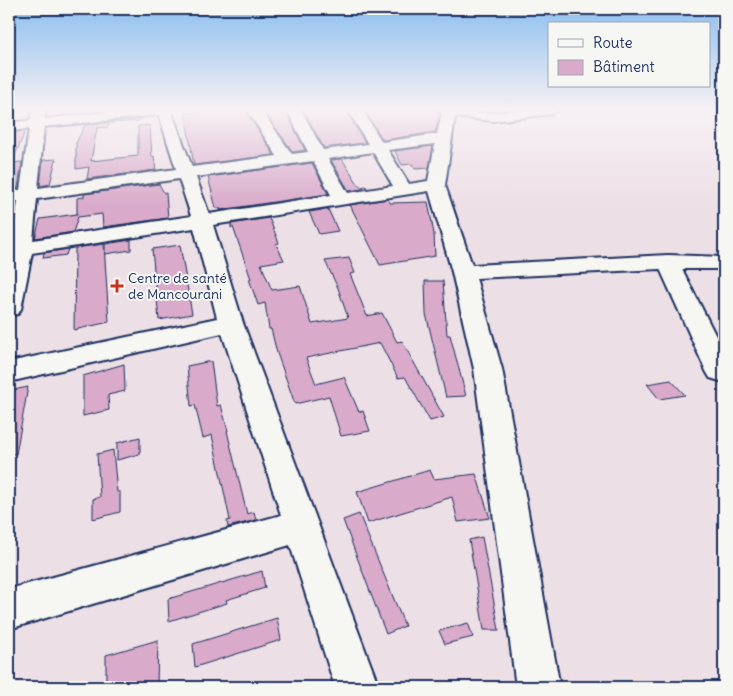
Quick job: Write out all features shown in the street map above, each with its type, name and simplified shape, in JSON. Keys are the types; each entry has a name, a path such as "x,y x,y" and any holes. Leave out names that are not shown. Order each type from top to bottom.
{"street":[{"path":"9,309 15,249 29,195 35,142"},
{"path":"175,142 202,220 231,323 357,687"},
{"path":"276,142 287,159"},
{"path":"312,142 342,199"},
{"path":"374,142 404,190"},
{"path":"9,198 376,146 385,142"},
{"path":"443,142 436,185 463,272 488,369 538,687"},
{"path":"15,249 436,185"},
{"path":"463,272 668,262 724,263"},
{"path":"668,262 720,371"},
{"path":"9,372 231,323"},
{"path":"9,609 302,525"}],"building":[{"path":"9,142 20,142 12,163 22,162 18,188 9,189"},
{"path":"94,142 91,161 138,156 138,142 151,142 152,157 154,156 156,170 87,179 89,167 76,169 76,143"},
{"path":"190,142 266,142 274,155 194,165"},
{"path":"286,142 301,142 305,150 293,152"},
{"path":"321,142 365,143 324,148"},
{"path":"433,146 429,168 415,169 412,164 402,165 395,151"},
{"path":"56,159 50,184 40,186 43,160"},
{"path":"342,159 360,187 366,186 367,188 349,191 331,160"},
{"path":"312,163 328,194 220,210 220,208 216,208 208,177"},
{"path":"159,184 164,193 166,193 168,218 103,227 102,214 78,217 73,232 35,238 40,219 77,214 77,198 84,197 84,194"},
{"path":"388,199 390,203 428,202 434,234 435,256 380,265 350,205"},
{"path":"328,209 338,231 319,234 309,212"},
{"path":"269,218 279,243 276,244 284,260 261,264 272,290 300,286 312,324 348,318 338,288 325,261 349,258 355,273 350,274 367,316 382,313 397,342 402,341 444,417 430,421 405,377 398,378 380,343 306,358 316,384 344,377 359,412 363,411 370,431 341,436 329,396 295,404 277,353 271,329 269,329 265,303 258,305 233,227 231,228 231,224"},
{"path":"131,240 131,250 105,254 105,244"},
{"path":"104,244 109,322 74,330 75,248"},
{"path":"180,245 192,314 159,320 152,249"},
{"path":"68,249 66,255 43,258 44,253"},
{"path":"425,281 443,281 447,335 450,335 466,396 446,397 426,314"},
{"path":"211,361 217,406 221,405 247,514 254,512 256,520 228,527 227,521 230,520 212,435 203,438 195,405 191,406 187,366"},
{"path":"124,364 125,391 108,395 109,410 83,416 83,376"},
{"path":"671,380 685,395 659,399 647,384"},
{"path":"28,387 16,454 9,454 9,391"},
{"path":"140,437 140,454 117,460 117,443"},
{"path":"113,450 117,492 120,492 120,512 93,519 93,499 100,497 97,454"},
{"path":"430,470 434,479 476,474 490,518 458,522 452,497 368,523 357,492"},
{"path":"359,514 405,626 386,634 343,520"},
{"path":"482,537 499,630 484,630 469,540"},
{"path":"262,571 265,588 226,600 227,603 169,621 168,599"},
{"path":"277,618 281,640 195,667 193,644"},
{"path":"468,623 473,637 445,644 439,631"},
{"path":"158,640 157,687 106,687 106,655"}],"place":[{"name":"Centre de santé de Mancourani","path":"117,286"}]}
